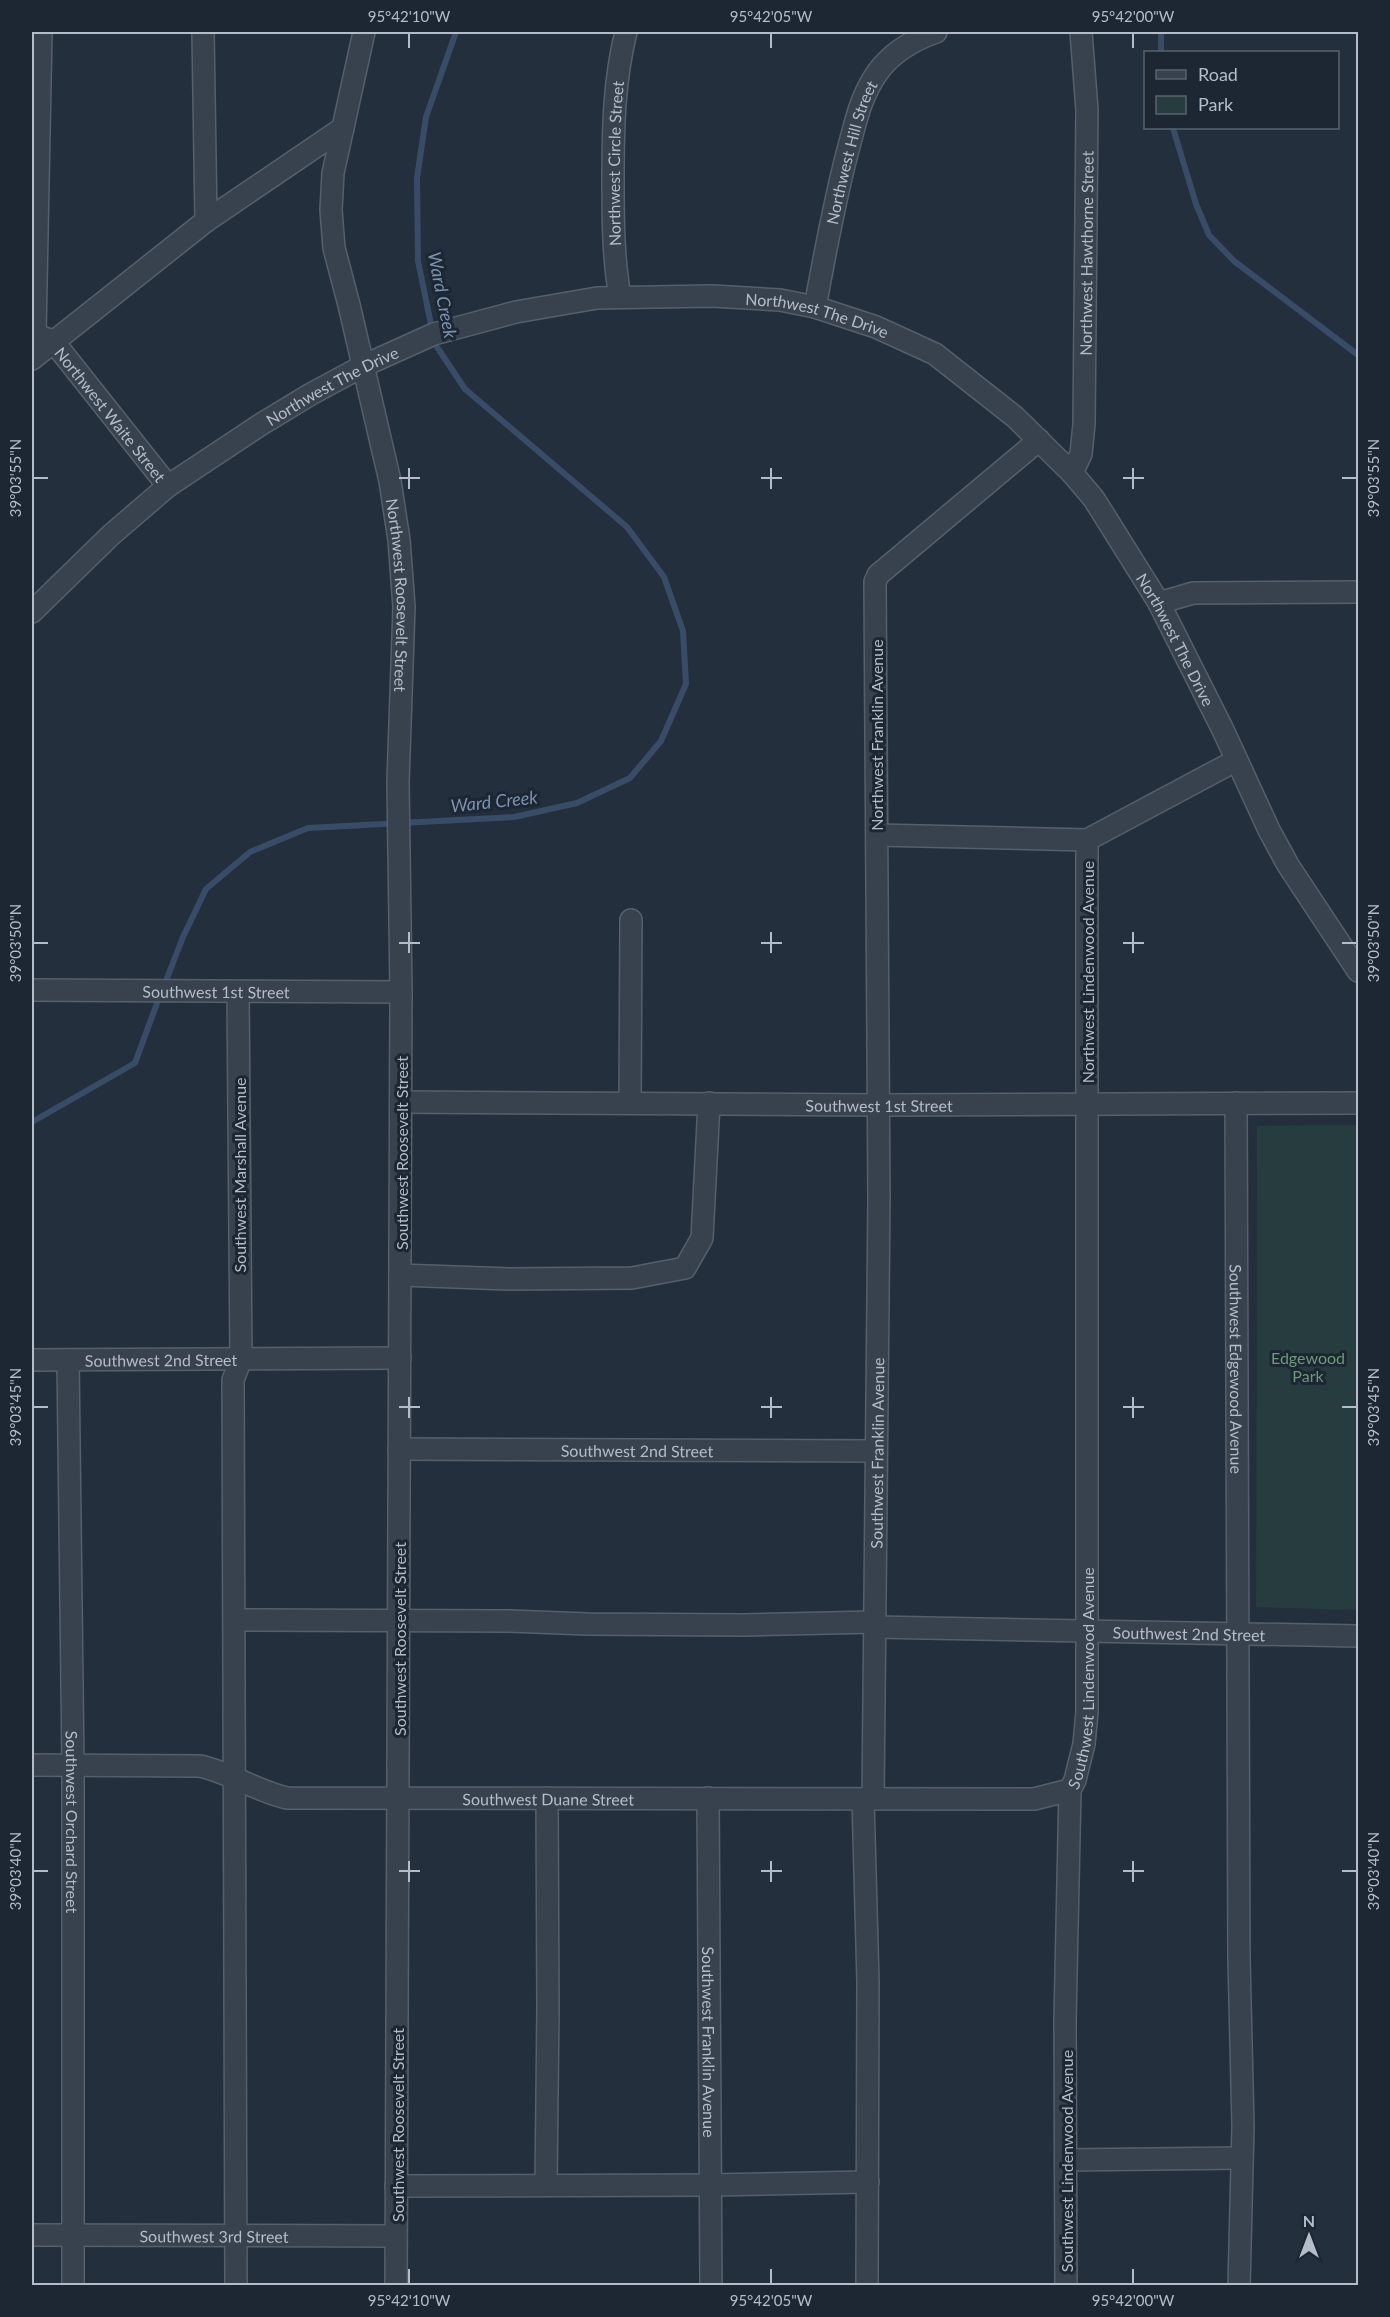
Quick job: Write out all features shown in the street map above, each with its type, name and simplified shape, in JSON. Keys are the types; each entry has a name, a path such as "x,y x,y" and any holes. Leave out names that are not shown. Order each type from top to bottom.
{"street":[{"path":"32,359 40,336 41,32"},
{"path":"203,32 206,221"},
{"name":"Northwest Roosevelt Street","path":"364,32 333,173 331,210 334,248 390,481 399,540 404,607 398,782 401,992"},
{"name":"Northwest Circle Street","path":"620,297 615,270 613,222 613,123 616,80 626,32"},
{"name":"Northwest Hill Street","path":"815,307 831,220 858,106 878,72 895,54 914,40 936,32"},
{"name":"Northwest Hawthorne Street","path":"1072,473 1081,454 1084,424 1087,110 1081,32"},
{"path":"40,336 343,128"},
{"name":"Northwest The Drive","path":"32,612 111,535 168,486 311,394 363,366 434,334 553,304 620,297 734,297 780,300 815,307 876,327 935,354 1006,410 1039,440 1094,499 1159,603 1288,865 1359,971"},
{"name":"Northwest Waite Street","path":"40,336 168,486"},
{"name":"Northwest Franklin Avenue","path":"878,1105 875,582 878,575 1039,440"},
{"path":"1159,603 1193,593 1359,592"},
{"path":"877,835 1087,840 1235,760"},
{"name":"Northwest Lindenwood Avenue","path":"1087,840 1087,1104"},
{"path":"630,1102 631,920"},
{"name":"Southwest 1st Street","path":"32,990 401,992"},
{"name":"Southwest Marshall Avenue","path":"238,992 241,1359"},
{"name":"Southwest Roosevelt Street","path":"396,2286 401,992"},
{"name":"Southwest 1st Street","path":"401,1102 878,1105 1359,1103"},
{"name":"Southwest Edgewood Avenue","path":"1236,1102 1242,2158 1239,2286"},
{"path":"400,1275 509,1279 632,1278 685,1268 702,1238 709,1103"},
{"name":"Southwest Lindenwood Avenue","path":"1066,2286 1065,2020 1070,1790 1075,1780 1084,1744 1087,1712 1087,1104"},
{"name":"Southwest Franklin Avenue","path":"867,2286 868,1799 874,1625 878,1105"},
{"name":"Southwest 2nd Street","path":"32,1360 400,1358"},
{"path":"236,2286 233,1380 241,1359"},
{"name":"Southwest Orchard Street","path":"68,1360 73,1766 73,2286"},
{"name":"Southwest 2nd Street","path":"399,1449 876,1451"},
{"name":"Southwest 2nd Street","path":"234,1620 399,1619 587,1624 874,1625 1359,1636"},
{"name":"Southwest Duane Street","path":"32,1765 200,1766 222,1771 246,1785 287,1798 1034,1799 1070,1790"},
{"path":"546,2186 547,1798"},
{"name":"Southwest Franklin Avenue","path":"708,1798 711,2286"},
{"path":"1066,2160 1242,2158"},
{"path":"396,2186 867,2182"},
{"name":"Southwest 3rd Street","path":"32,2235 396,2236"}],"green space":[{"name":"Edgewood Park","path":"1358,1125 1358,1610 1256,1607 1257,1126"}],"waterway":[{"name":"Ward Creek","path":"164,986 183,937 206,889 250,852 308,828 514,817 577,803 630,778 661,741 686,684 683,631 664,577 627,527 465,389 435,344 418,261 417,178 426,117 456,32"},
{"path":"1161,32 1161,51"},
{"path":"1173,129 1196,204 1209,235 1234,261 1358,355"},
{"name":"Ward Creek","path":"32,1122 135,1063 160,995"}]}
